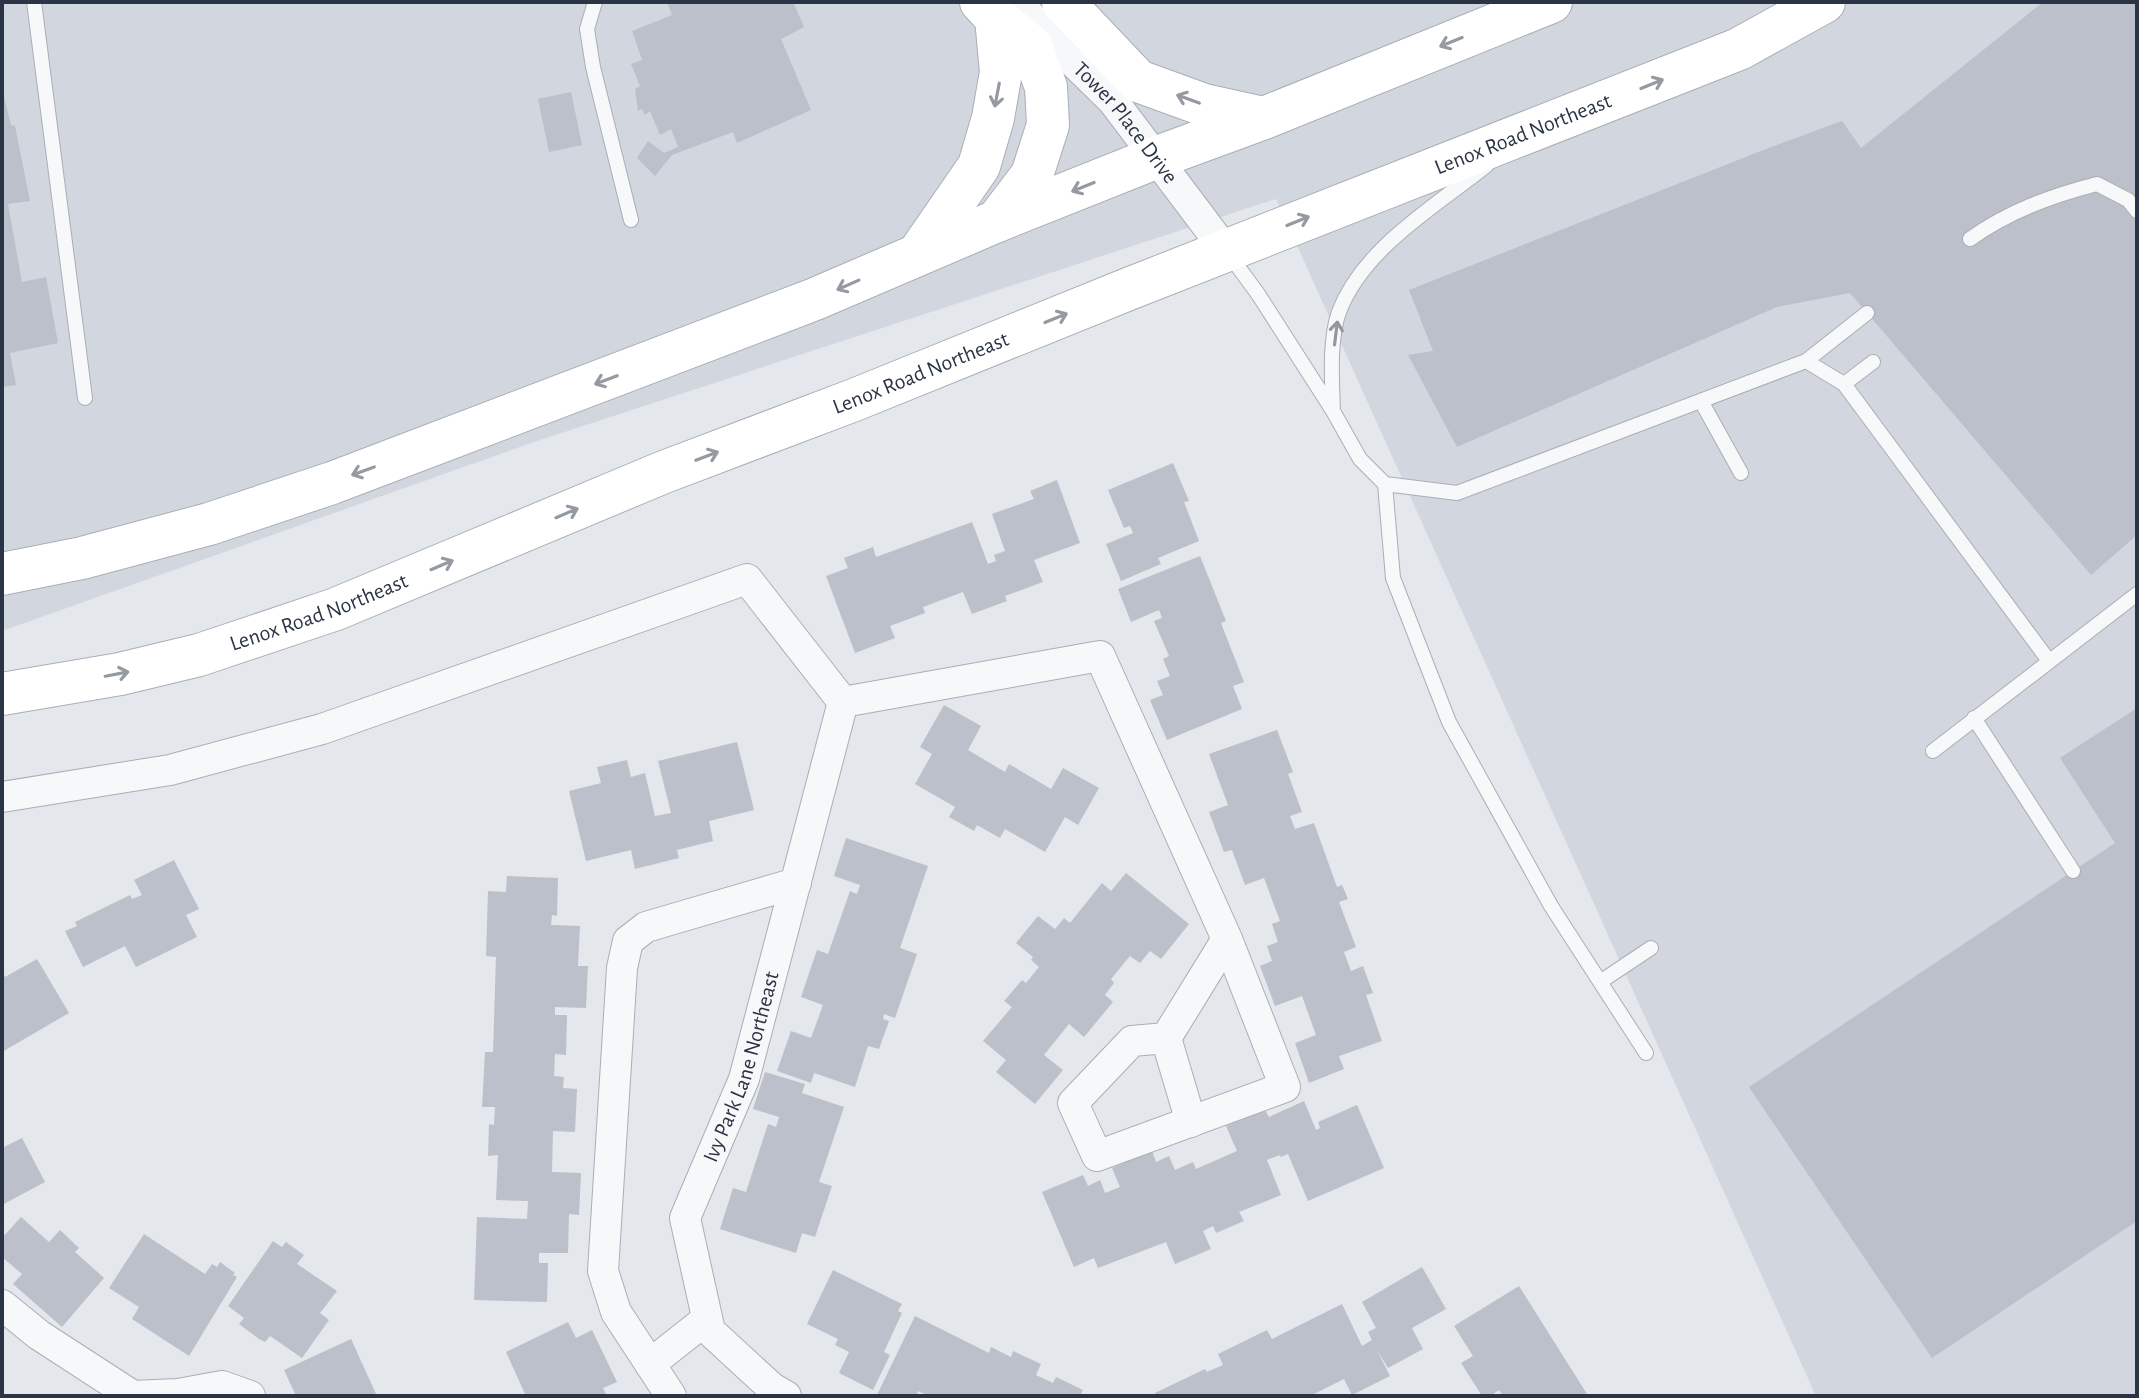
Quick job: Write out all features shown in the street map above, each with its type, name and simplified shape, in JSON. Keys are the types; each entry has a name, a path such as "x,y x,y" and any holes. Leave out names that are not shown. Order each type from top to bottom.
{"main road":[{"path":"1063,2 1138,81 1204,105 1264,118"},
{"path":"2,574 82,558 209,524 332,483 815,299 997,221 1551,2"},
{"name":"Lenox Road Northeast","path":"2,694 120,674 199,655 336,609 664,472 854,400 1739,49 1824,2"},
{"path":"997,221 1032,175 1048,125 1046,87 1031,46 998,7"},
{"path":"919,253 979,166 993,118 1001,72 998,7"}],"street":[{"name":"Tower Place Drive","path":"998,7 1053,42 1113,101 1226,251"},
{"path":"2,797 170,770 322,729 747,579 843,702 1100,656 1227,939 1285,1087 1097,1156 1073,1103 1132,1041 1166,1038"},
{"name":"Ivy Park Lane Northeast","path":"786,1396 772,1388 710,1331 685,1218 744,1079 843,702"},
{"path":"671,1396 616,1312 603,1271 622,968 628,941 646,927 796,883"},
{"path":"1191,1122 1166,1038 1227,939"},
{"path":"2,1305 39,1335 133,1396 178,1394 222,1386 250,1396"},
{"path":"650,1364 707,1319"}],"lane":[{"path":"34,2 85,398"},
{"path":"595,2 587,29 593,67 631,220"},
{"path":"1333,411 1332,377 1338,314 1354,281 1382,247 1528,132"},
{"path":"1970,239 1998,219 2051,196 2097,184 2128,200 2137,211"},
{"path":"1226,251 1258,294 1360,459 1385,484 1457,493 1806,361 1867,313"},
{"path":"1806,361 1844,384 2049,661"},
{"path":"1844,384 1873,362"},
{"path":"1701,401 1741,473"},
{"path":"1385,484 1393,578 1449,722 1551,906 1646,1053"},
{"path":"1933,751 2137,594"},
{"path":"1974,718 2073,871"},
{"path":"1600,982 1651,948"}],"shaded area":[{"path":"2,2 2137,2 2137,1396 1816,1396 1276,199 531,443 2,631"}],"building":[{"path":"667,2 799,2 794,4 804,27 781,39 811,110 737,143 733,132 672,155 655,176 637,158 648,141 664,153 678,147 671,129 660,135 650,111 645,115 642,109 638,111 635,89 640,86 631,64 642,60 632,31 672,15"},
{"path":"2043,2 2137,2 2137,535 2091,575 1850,293 1777,307 1457,447 1408,355 1433,351 1409,290 1842,121 1861,148"},
{"path":"2,88 11,125 15,126 30,201 8,204 22,282 46,277 58,343 10,353 16,385 2,387"},
{"path":"571,92 582,145 549,152 538,99"},
{"path":"1173,463 1189,501 1184,502 1199,541 1158,558 1161,564 1121,581 1106,544 1133,533 1130,526 1124,528 1108,490"},
{"path":"1057,480 1080,543 1034,560 1043,582 1005,596 1007,601 972,614 963,592 923,607 925,613 890,626 895,638 855,653 826,576 848,568 844,558 873,547 876,557 972,522 988,564 996,561 994,555 1005,551 992,514 1034,499 1030,491"},
{"path":"1200,556 1226,621 1221,623 1244,682 1233,686 1242,709 1167,740 1150,700 1163,695 1157,681 1170,676 1163,659 1169,656 1154,621 1162,618 1159,610 1131,622 1118,589"},
{"path":"944,705 981,726 968,750 1005,772 1009,764 1051,789 1063,768 1099,788 1078,825 1065,817 1045,852 1005,829 1000,838 977,825 974,831 949,817 955,807 915,784 932,754 920,747"},
{"path":"2137,708 2137,1221 1932,1358 1749,1087 2115,843 2060,758"},
{"path":"1277,730 1293,772 1288,774 1302,812 1290,816 1295,829 1314,823 1337,887 1342,885 1348,899 1339,902 1356,947 1344,952 1351,971 1363,966 1373,993 1366,995 1382,1041 1339,1056 1344,1069 1309,1083 1295,1043 1316,1035 1302,996 1275,1006 1260,966 1272,961 1267,946 1278,942 1272,924 1280,921 1264,878 1245,885 1232,850 1224,852 1209,812 1228,805 1209,754"},
{"path":"737,742 754,810 709,821 713,841 677,850 679,858 635,869 631,850 586,861 569,791 601,783 597,767 627,760 631,777 645,773 655,816 671,813 658,761"},
{"path":"846,838 928,866 900,948 917,954 895,1018 884,1014 883,1019 889,1021 879,1049 868,1046 855,1087 814,1073 811,1083 777,1071 791,1031 811,1038 823,1005 801,997 817,950 828,954 850,891 857,894 860,885 834,876"},
{"path":"174,860 199,909 186,915 197,937 136,967 125,946 83,967 65,931 77,926 75,922 130,895 132,899 142,895 134,880"},
{"path":"1126,873 1189,924 1161,959 1150,951 1140,963 1130,956 1111,979 1114,983 1105,995 1113,1002 1084,1037 1069,1024 1044,1055 1063,1070 1035,1104 996,1072 1006,1060 983,1041 1012,1007 1004,1001 1022,980 1026,983 1039,967 1031,960 1033,957 1016,943 1038,916 1055,929 1064,918 1070,923 1102,883 1111,891"},
{"path":"507,876 558,878 557,916 552,915 551,925 580,926 578,966 588,966 586,1008 555,1007 555,1015 567,1015 566,1055 555,1054 554,1076 564,1077 563,1088 577,1089 575,1132 553,1131 552,1172 581,1173 579,1215 569,1214 568,1253 539,1253 539,1263 548,1263 547,1302 474,1300 477,1217 527,1219 528,1201 496,1200 498,1155 488,1156 489,1124 494,1125 495,1107 482,1107 485,1052 493,1052 496,957 486,956 488,891 506,892"},
{"path":"37,959 69,1013 2,1052 2,972 5,977"},
{"path":"765,1072 805,1084 802,1093 844,1107 819,1182 832,1186 815,1237 802,1233 796,1253 720,1229 733,1188 746,1192 768,1124 776,1127 779,1117 753,1109"},
{"path":"1304,1101 1316,1130 1320,1128 1318,1122 1357,1105 1384,1168 1308,1201 1288,1154 1280,1155 1267,1160 1281,1195 1239,1212 1244,1221 1216,1233 1213,1226 1203,1231 1211,1249 1175,1264 1166,1242 1098,1268 1094,1258 1074,1267 1042,1192 1083,1175 1088,1186 1100,1180 1105,1193 1120,1187 1112,1168 1152,1151 1156,1162 1169,1156 1175,1170 1193,1162 1196,1169 1237,1151 1226,1126 1265,1110 1269,1117"},
{"path":"22,1138 45,1182 2,1205 2,1148"},
{"path":"21,1217 49,1242 60,1230 79,1248 75,1252 104,1278 62,1327 13,1284 22,1274 2,1257 2,1238"},
{"path":"144,1234 205,1274 212,1264 217,1267 220,1262 237,1277 189,1356 132,1319 139,1307 109,1288"},
{"path":"273,1241 282,1247 286,1242 304,1255 297,1264 337,1291 320,1313 329,1320 302,1358 270,1336 265,1342 259,1339 239,1324 244,1318 228,1306"},
{"path":"1422,1267 1446,1309 1412,1328 1423,1349 1388,1368 1377,1350 1390,1376 1352,1395 1344,1379 1310,1396 1157,1396 1155,1393 1205,1369 1207,1372 1223,1365 1218,1354 1267,1330 1272,1339 1342,1304 1362,1346 1372,1340 1368,1332 1376,1328 1362,1302"},
{"path":"833,1270 902,1304 898,1311 902,1313 884,1352 890,1355 873,1390 839,1373 849,1352 835,1345 838,1339 807,1324"},
{"path":"1519,1286 1587,1394 1584,1396 1503,1396 1499,1390 1490,1396 1482,1396 1461,1363 1473,1356 1454,1326"},
{"path":"915,1316 989,1353 991,1347 1011,1357 1013,1351 1041,1364 1036,1375 1053,1383 1056,1377 1083,1390 1080,1396 929,1396 918,1391 916,1396 877,1395"},
{"path":"568,1322 576,1338 592,1330 617,1382 603,1388 607,1396 526,1396 506,1352"},
{"path":"351,1339 377,1396 296,1396 284,1370"}]}
